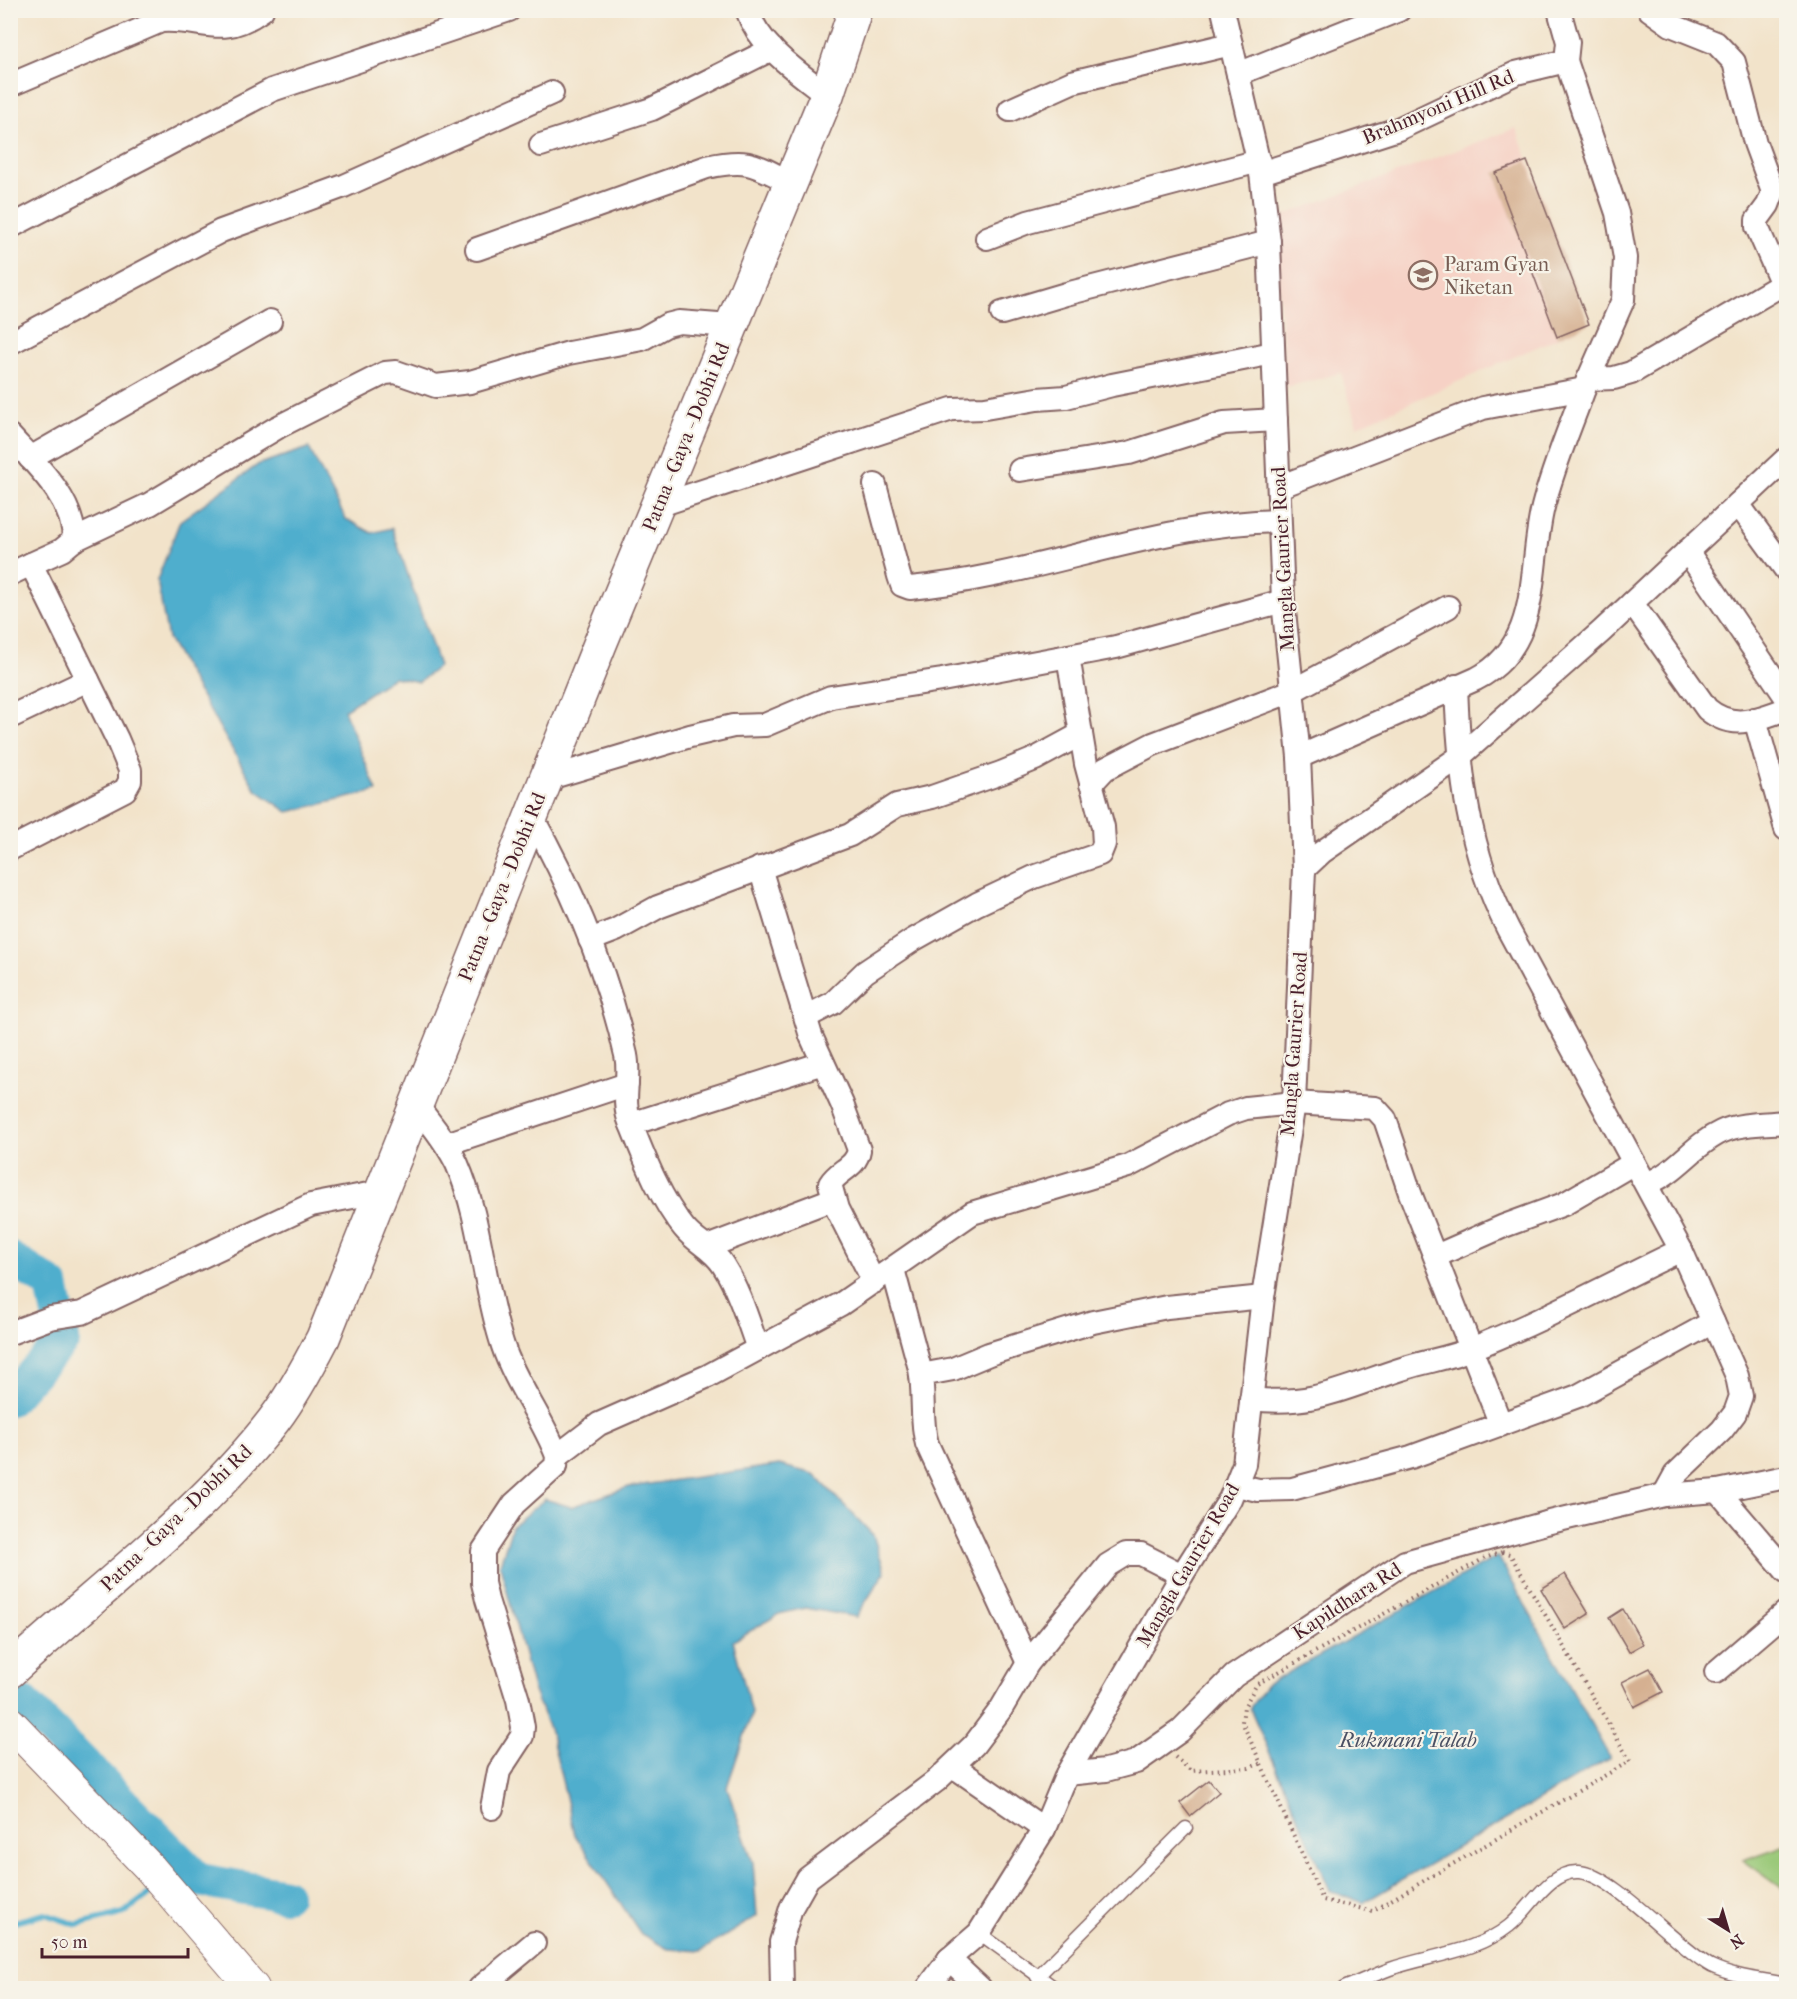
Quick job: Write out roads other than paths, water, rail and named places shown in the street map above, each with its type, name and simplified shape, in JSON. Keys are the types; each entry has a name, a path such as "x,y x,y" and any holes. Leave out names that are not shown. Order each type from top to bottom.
{"main road":[{"name":"Patna - Gaya - Dobhi Rd","path":"10,1671 193,1507 243,1458 275,1419 300,1381 323,1338 379,1192 531,815 827,95 855,10"}],"street":[{"path":"10,85 161,21 177,20 212,27 228,27 262,10"},
{"path":"10,227 272,90 509,10"},
{"path":"747,10 750,21 772,49 827,95"},
{"name":"Mangla Gaurier Road","path":"928,1989 949,1959 979,1933 1044,1829 1067,1774 1182,1575 1221,1515 1237,1485 1244,1464 1263,1297 1294,1103 1304,869 1299,757 1282,601 1269,242 1260,167 1223,10"},
{"path":"1238,74 1399,10"},
{"path":"1299,757 1491,671 1500,662 1526,621 1535,578 1536,538 1542,511 1586,384 1601,345 1623,300 1625,258 1617,213 1566,61 1568,42 1559,10"},
{"path":"1279,487 1483,408 1631,374 1784,283 1757,227 1757,220 1768,205 1773,192 1755,143 1734,62 1716,43 1671,25 1650,10"},
{"path":"1010,110 1071,82 1231,44"},
{"path":"541,145 652,109 772,49"},
{"name":"Brahmyoni Hill Rd","path":"987,238 1028,222 1260,167 1398,129 1516,73 1566,61"},
{"path":"10,343 220,231 344,186 552,93"},
{"path":"477,249 707,166 738,161 750,162 790,183"},
{"path":"1002,313 1066,294 1269,242"},
{"path":"30,458 270,321"},
{"path":"10,574 150,504 278,427 385,373 396,372 436,386 470,382 569,353 642,339 667,325 679,322 731,326"},
{"path":"657,506 952,409 985,408 1037,399 1066,397 1112,385 1273,353"},
{"path":"1020,470 1129,453 1224,423 1276,420"},
{"path":"10,436 61,496 74,528 74,540"},
{"path":"1304,869 1322,852 1458,758 1786,462"},
{"path":"875,486 902,585 910,588 1036,566 1208,527 1279,521"},
{"path":"1738,504 1786,570"},
{"path":"1687,551 1778,669 1786,697"},
{"path":"10,849 125,790 130,782 130,770 117,739 31,564"},
{"path":"546,779 690,736 733,726 765,725 831,697 1116,646 1282,601"},
{"path":"1632,603 1707,709 1729,722 1755,719 1786,709"},
{"path":"1091,784 1105,769 1153,744 1292,691 1448,607"},
{"path":"806,1017 833,1003 865,972 913,940 977,904 1026,880 1100,854 1104,844 1103,827 1091,784 1068,656"},
{"path":"10,717 88,680"},
{"path":"1456,686 1458,758 1477,856 1489,889 1608,1109 1634,1163 1648,1183 1682,1250 1737,1376 1741,1396 1735,1413 1722,1430 1676,1475 1664,1495"},
{"path":"1755,719 1786,829"},
{"path":"590,940 622,927 658,907 850,835 897,805 941,794 1001,773 1035,759 1081,734"},
{"path":"531,815 558,864 590,940 626,1057 627,1084 624,1103 631,1124 674,1214 689,1234 707,1247 723,1265 732,1281 758,1349"},
{"path":"760,868 806,1017 859,1150 852,1165 834,1178 830,1184 833,1199 874,1282"},
{"path":"631,1124 823,1063"},
{"path":"446,1144 627,1084"},
{"path":"557,1456 598,1424 708,1376 826,1312 874,1282 972,1213 1128,1166 1237,1111 1294,1103 1375,1108 1381,1113 1392,1135 1410,1193 1501,1425"},
{"path":"416,1104 446,1144 465,1185 487,1288 507,1360 557,1456 556,1466 514,1504 483,1551 483,1582 487,1600 518,1700 523,1727 522,1736 499,1771 492,1808"},
{"path":"1648,1183 1663,1177 1719,1132 1731,1128 1786,1122"},
{"path":"1436,1256 1503,1226 1564,1204 1634,1163"},
{"path":"10,1333 50,1318 73,1316 310,1205 379,1192"},
{"path":"707,1247 833,1199"},
{"path":"1251,1399 1281,1403 1320,1397 1405,1368 1470,1350 1682,1250"},
{"path":"893,1269 921,1375 922,1421 927,1444 1028,1664"},
{"path":"921,1375 953,1369 989,1354 1093,1322 1167,1306 1263,1297"},
{"path":"1237,1485 1274,1490 1312,1486 1411,1456 1578,1396 1713,1322"},
{"name":"Kapildhara Rd","path":"1067,1774 1106,1770 1136,1762 1180,1731 1234,1676 1405,1562 1546,1522 1664,1495 1718,1491 1786,1477"},
{"path":"1718,1491 1786,1571"},
{"path":"782,1989 781,1942 791,1908 808,1878 953,1766 987,1730 1028,1664 1108,1565 1126,1554 1141,1554 1182,1575"},
{"path":"1716,1672 1786,1612"},
{"path":"10,1723 150,1868 253,1989"},
{"path":"953,1766 1044,1829"},
{"path":"480,1989 534,1943"},
{"path":"949,1959 980,1989"}],"lane":[{"path":"1037,1977 1186,1828"},
{"path":"1344,1989 1391,1969 1481,1944 1509,1926 1549,1884 1564,1874 1576,1871 1592,1874 1608,1884 1680,1944 1712,1966 1736,1974 1786,1984"},
{"path":"979,1933 1054,1989"}],"water":[{"path":"309,448 346,519 372,533 392,528 439,666 419,682 394,677 344,710 377,791 288,812 256,790 168,639 157,580 180,521 259,464"},
{"path":"779,1465 814,1474 873,1535 885,1572 856,1617 805,1608 779,1614 733,1641 752,1713 727,1787 753,1863 757,1916 701,1951 668,1949 641,1934 575,1835 551,1734 533,1689 500,1565 512,1526 545,1499 571,1507 629,1487"},
{"name":"Rukmani Talab","path":"1498,1556 1610,1758 1363,1903 1330,1891 1250,1708 1266,1685"}],"waterway":[{"path":"10,1258 52,1285 63,1340 10,1399"},
{"path":"25,1704 199,1880 285,1895"},
{"path":"171,1877 186,1866"},
{"path":"10,1923 45,1914 77,1925 124,1913 156,1889"}],"place":[{"name":"Param Gyan Niketan","path":"1423,275"}]}
